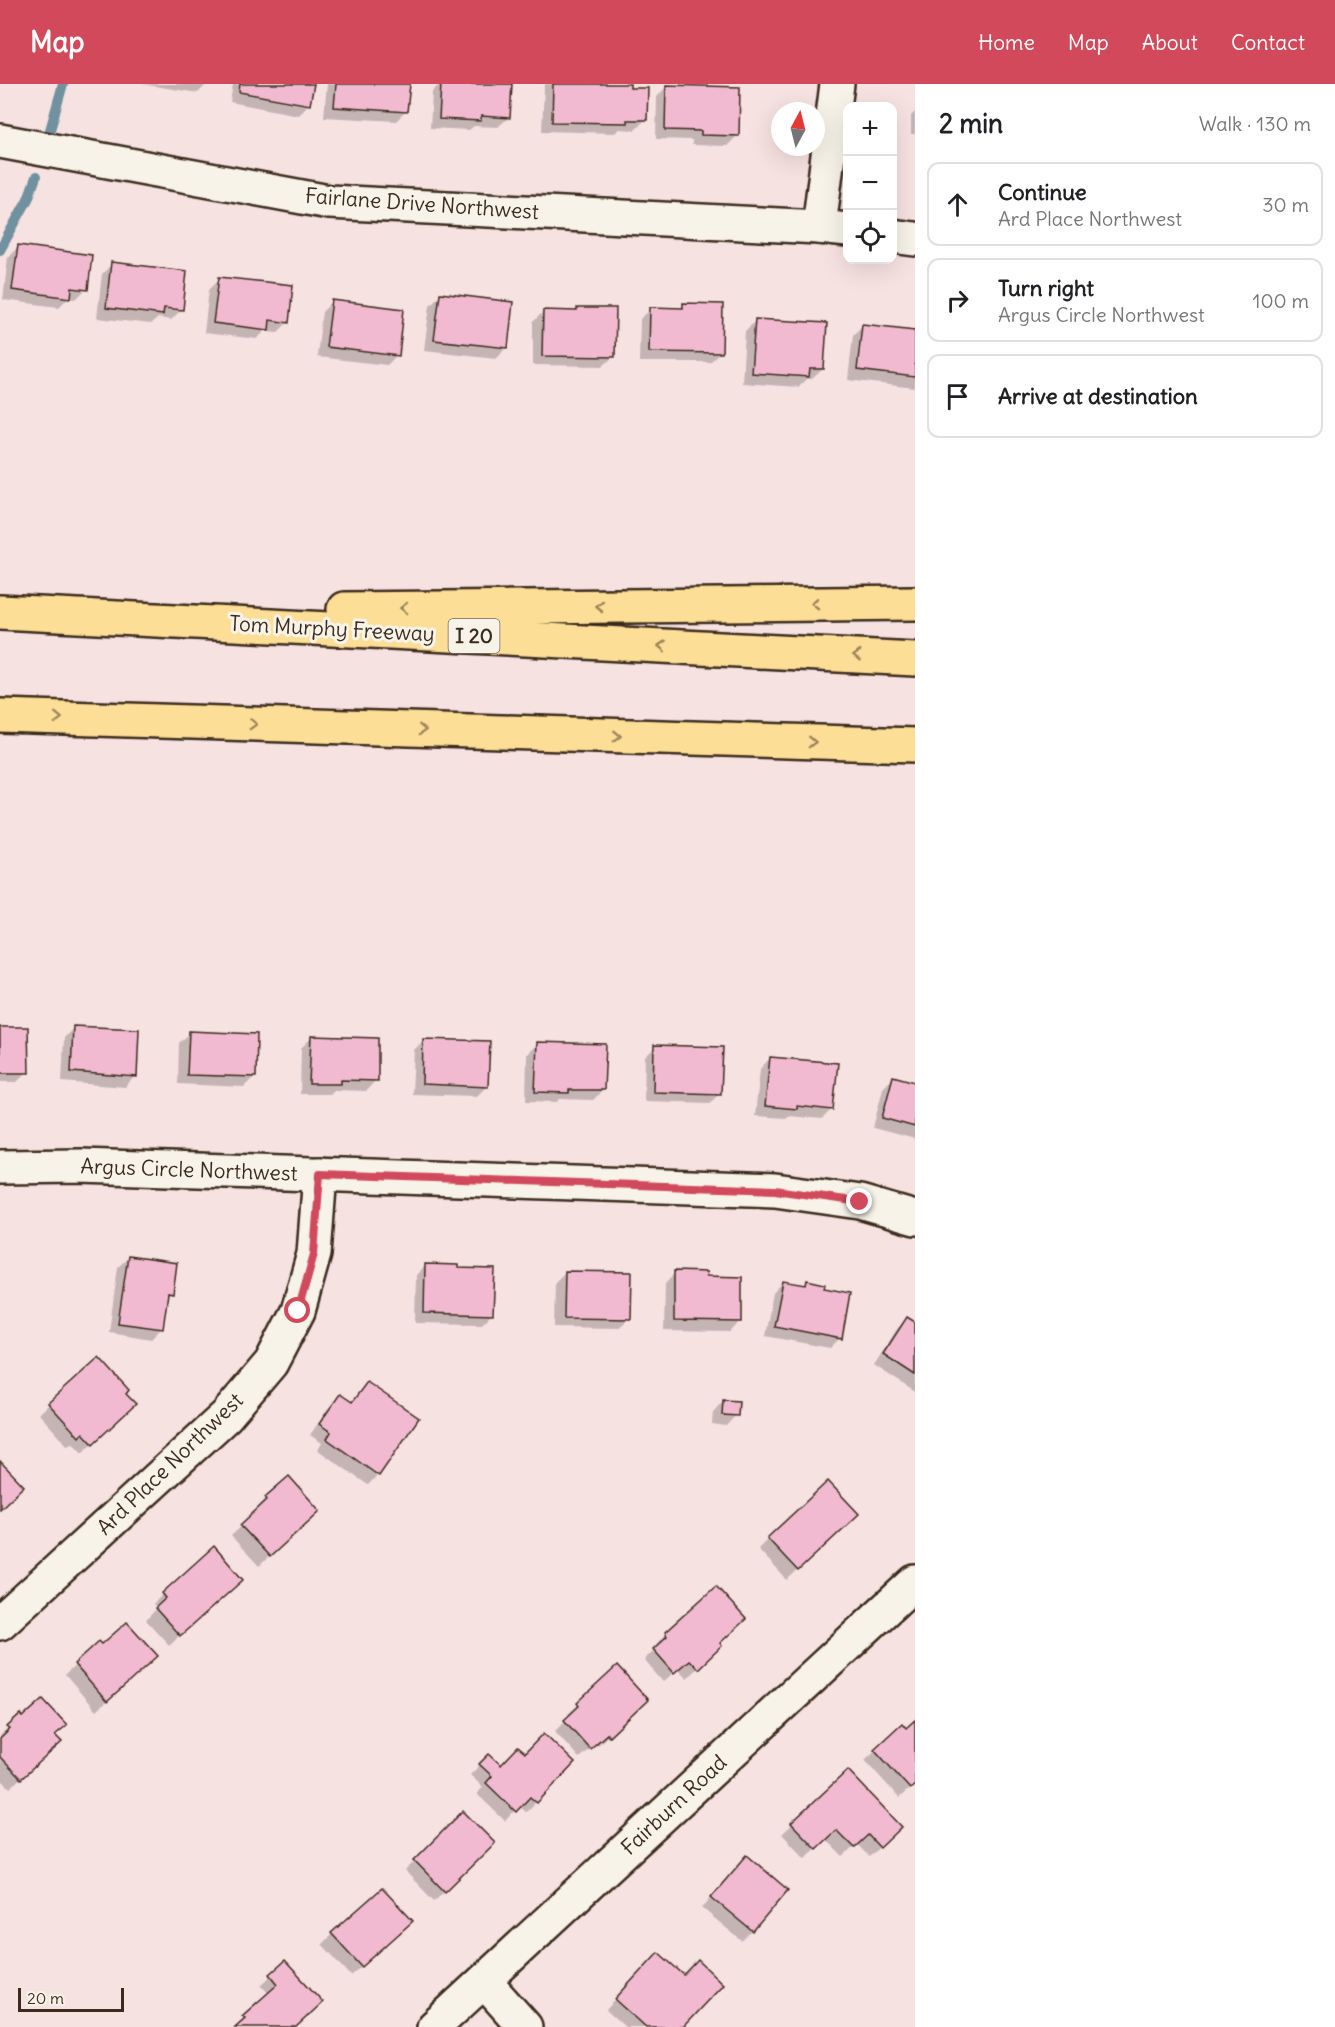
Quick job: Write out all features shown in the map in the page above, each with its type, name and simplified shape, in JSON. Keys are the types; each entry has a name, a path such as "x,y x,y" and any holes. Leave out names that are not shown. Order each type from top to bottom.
{"highway":[{"path":"33,613 915,603"},
{"name":"Tom Murphy Freeway","path":"0,612 915,659"},
{"path":"0,716 915,745"}],"street":[{"path":"833,229 837,84"},
{"name":"Fairlane Drive Northwest","path":"0,141 329,202 833,229"},
{"path":"897,237 915,239"},
{"name":"Argus Circle Northwest","path":"0,1167 81,1166 775,1190 860,1202 915,1218"},
{"name":"Ard Place Northwest","path":"0,1623 226,1416 271,1363 298,1311 314,1254 320,1174"},
{"name":"Fairburn Road","path":"434,2027 915,1582"},
{"path":"484,1981 525,2027"}],"building":[{"path":"240,84 314,84 310,105 239,92"},
{"path":"336,84 410,84 407,112 334,107"},
{"path":"441,84 512,84 510,118 481,116 481,121 439,119"},
{"path":"553,84 630,84 630,88 648,88 647,120 627,120 627,123 552,122"},
{"path":"666,85 740,87 739,136 701,135 701,131 665,130"},
{"path":"18,245 92,255 88,290 72,288 71,298 12,290"},
{"path":"111,262 187,271 183,310 164,308 163,315 106,308"},
{"path":"219,277 293,285 289,323 270,320 269,330 213,323"},
{"path":"440,293 513,302 508,348 434,340"},
{"path":"332,300 404,309 399,356 326,347"},
{"path":"683,303 723,304 722,353 649,352 650,307 683,308"},
{"path":"577,308 616,308 615,357 542,356 543,310 577,311"},
{"path":"755,319 827,323 824,369 810,369 809,377 751,373"},
{"path":"862,324 915,330 915,377 857,370"},
{"path":"73,1026 139,1029 137,1077 71,1072"},
{"path":"0,1027 28,1027 29,1073 0,1073"},
{"path":"189,1031 257,1034 256,1077 187,1075"},
{"path":"311,1036 378,1038 378,1081 341,1080 341,1084 309,1084"},
{"path":"423,1039 490,1041 488,1087 422,1084"},
{"path":"537,1042 606,1044 604,1090 569,1090 569,1093 535,1092"},
{"path":"654,1045 723,1047 721,1094 653,1092"},
{"path":"770,1057 838,1063 833,1110 797,1106 797,1109 765,1106"},
{"path":"893,1076 915,1082 915,1127 882,1118"},
{"path":"128,1256 177,1263 173,1294 168,1293 163,1329 118,1323"},
{"path":"425,1264 495,1269 493,1315 424,1313"},
{"path":"565,1271 632,1272 631,1319 564,1318"},
{"path":"674,1271 707,1272 706,1276 742,1277 742,1322 674,1321"},
{"path":"807,1280 825,1284 824,1288 850,1293 842,1339 774,1326 783,1281 806,1285"},
{"path":"907,1317 915,1322 915,1375 883,1354"},
{"path":"99,1357 129,1390 126,1394 136,1404 93,1444 83,1433 79,1437 48,1403"},
{"path":"367,1382 419,1418 379,1476 327,1439 331,1432 319,1424 340,1394 352,1402"},
{"path":"723,1400 739,1401 738,1416 722,1415"},
{"path":"0,1461 24,1486 0,1509"},
{"path":"289,1476 320,1511 270,1557 240,1525 267,1500 265,1497"},
{"path":"828,1481 859,1514 798,1571 767,1538"},
{"path":"214,1546 243,1580 180,1636 155,1608 166,1598 162,1593"},
{"path":"716,1586 746,1619 720,1643 722,1646 698,1669 689,1660 674,1673 653,1649 667,1636 665,1632"},
{"path":"127,1622 158,1656 107,1702 74,1664 99,1641 102,1644"},
{"path":"617,1666 648,1700 609,1737 607,1734 590,1749 564,1720 579,1706 577,1703"},
{"path":"43,1699 67,1725 55,1735 62,1742 21,1779 0,1757 0,1739 10,1729 7,1727 21,1714 23,1717"},
{"path":"915,1720 915,1785 910,1789 874,1749 902,1723 906,1728"},
{"path":"544,1733 575,1763 537,1803 530,1797 516,1812 486,1783 492,1776 479,1764 489,1754 501,1765 518,1747 525,1753"},
{"path":"848,1770 902,1827 880,1848 868,1835 854,1848 836,1830 816,1849 791,1823"},
{"path":"463,1811 495,1843 445,1892 414,1860"},
{"path":"747,1855 788,1890 753,1932 711,1897"},
{"path":"382,1888 413,1921 362,1967 331,1933"},
{"path":"658,1952 684,1975 698,1960 723,1984 683,2027 646,2027 615,1999"},
{"path":"285,1961 323,2002 296,2027 235,2027 245,2018 242,2016 278,1984 270,1974"}],"waterway":[{"path":"48,137 63,84"},
{"path":"0,250 28,199 36,177"}],"route":[{"path":"298,1311 314,1254 320,1174 775,1190 860,1202"}]}
